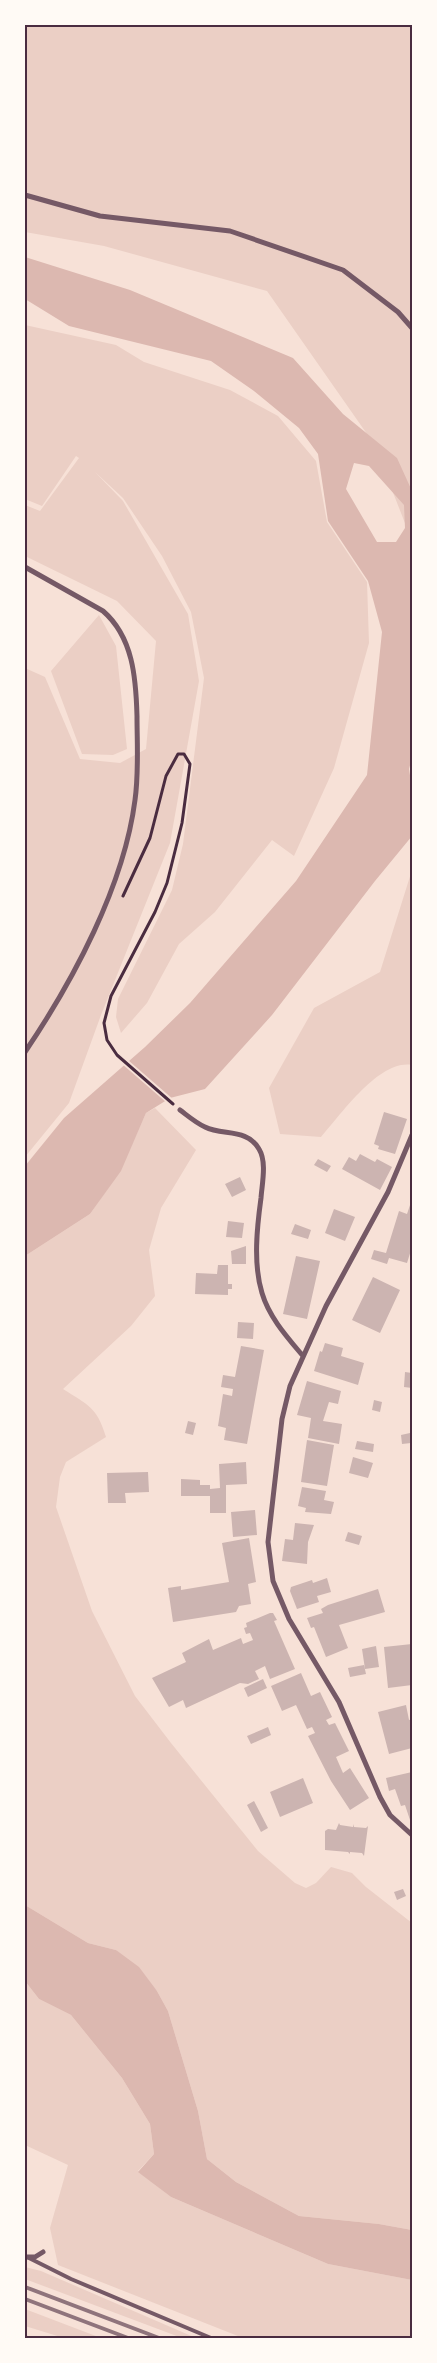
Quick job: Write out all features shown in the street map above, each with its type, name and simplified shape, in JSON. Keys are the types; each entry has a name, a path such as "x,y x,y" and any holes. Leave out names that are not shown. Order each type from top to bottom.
{"street":[{"path":"25,196 100,216 230,231 343,270 398,312 412,328"},
{"path":"25,567 103,611 114,621 122,634 132,661 136,694 137,764 136,799 130,828 114,878 82,957 54,1009 25,1052"},
{"path":"180,1110 205,1127 236,1133 246,1137 259,1149 262,1159 262,1180 258,1252 262,1294 280,1328 303,1356"},
{"path":"412,1135 388,1192 326,1306 290,1386 278,1445 268,1542 273,1580 279,1599 298,1638 339,1702 380,1797 390,1815 412,1835"},
{"path":"27,2258 43,2252"}],"lane":[{"path":"27,2258 71,2279 211,2338"}],"path":[{"path":"121,899 150,838 170,766 178,754 184,754 190,764 182,823 167,883 155,912 111,996 104,1016 107,1040 116,1055 180,1110"}],"shaded area":[{"path":"25,25 412,25 412,541 374,444 267,291 104,246 25,232"},
{"path":"25,257 130,290 293,358 343,414 397,458 412,491 412,758 409,769 412,788 412,836 272,1015 205,1089 170,1098 146,1113 121,1171 90,1214 25,1256 25,1166 64,1118 145,1047 190,1003 296,881 367,775 382,632 368,581 328,521 318,454 299,428 254,391 211,361 69,326 25,299","holes":["354,463 369,466 404,505 405,528 396,542 377,542 346,489"]},
{"path":"25,325 116,345 144,362 230,390 278,416 316,461 327,522 367,582 369,643 334,768 294,856 272,840 215,912 179,944 147,1003 121,1033 116,1017 118,999 172,890 183,844 204,678 191,612 162,556 123,498 95,472 123,501 188,614 199,681 170,843 101,1015 69,1103 25,1157 25,668 45,677 80,759 120,763 146,749 156,641 117,601 25,556 25,505 40,511 79,458 76,456 42,506 25,499"},
{"path":"99,615 116,646 127,749 113,755 82,754 51,671"},
{"path":"412,870 412,1065 399,1065 374,1079 350,1103 321,1137 280,1134 269,1088 314,1008 380,972"},
{"path":"155,1108 196,1150 161,1208 149,1250 155,1296 131,1326 63,1389 79,1399 95,1413 106,1437 66,1462 60,1477 56,1507 92,1611 135,1696 258,1851 295,1883 306,1888 316,1883 331,1867 352,1873 366,1887 412,1923 412,2230 379,2224 299,2216 236,2182 207,2159 198,2111 168,2011 157,1991 116,1950 88,1943 25,1905 25,1256 90,1214 120,1171 146,1113"},
{"path":"25,1905 88,1943 116,1950 139,1967 157,1991 168,2011 198,2111 207,2159 236,2182 299,2216 379,2224 412,2230 412,2280 328,2264 171,2197 138,2172 154,2154 150,2124 122,2078 71,2015 39,1999 25,1981"},
{"path":"25,1981 39,1999 71,2015 122,2078 150,2124 154,2154 138,2171 171,2197 328,2264 412,2280 412,2338 243,2338 58,2265 50,2228 68,2165 25,2145"},
{"path":"25,2267 41,2271 196,2338 182,2338 25,2279"},
{"path":"25,2309 101,2338 64,2338 25,2326"}],"pier":[{"path":"128,1060 174,1100 167,1103 122,1064"}],"building":[{"path":"384,1112 407,1119 395,1154 378,1149 379,1146 374,1144"},
{"path":"360,1154 375,1162 377,1159 392,1167 380,1190 342,1169 349,1157 356,1161"},
{"path":"318,1159 331,1166 327,1172 314,1165"},
{"path":"240,1177 246,1190 232,1197 225,1184"},
{"path":"412,1199 412,1247 407,1263 389,1258 387,1264 371,1259 374,1250 386,1253 399,1211 407,1214"},
{"path":"334,1209 355,1217 345,1241 325,1233"},
{"path":"228,1221 244,1223 242,1238 226,1237"},
{"path":"295,1224 311,1230 308,1239 291,1234"},
{"path":"246,1246 246,1264 232,1264 231,1251"},
{"path":"296,1256 320,1261 307,1319 283,1314"},
{"path":"218,1265 228,1265 228,1284 232,1284 232,1289 228,1289 228,1295 195,1294 196,1273 217,1274"},
{"path":"373,1277 400,1290 380,1333 352,1320"},
{"path":"238,1322 254,1323 253,1339 237,1338"},
{"path":"325,1343 343,1348 341,1356 364,1363 358,1385 314,1371 320,1351 322,1352"},
{"path":"241,1346 264,1350 247,1444 224,1440 226,1428 218,1426 223,1394 232,1396 233,1389 221,1387 223,1375 235,1377"},
{"path":"405,1372 412,1373 412,1388 404,1387"},
{"path":"307,1381 341,1391 338,1404 329,1402 323,1421 342,1424 339,1444 308,1438 311,1418 297,1415"},
{"path":"374,1400 382,1402 380,1412 372,1410"},
{"path":"188,1421 196,1423 193,1435 185,1433"},
{"path":"410,1433 411,1443 402,1444 401,1435"},
{"path":"307,1440 334,1445 327,1486 301,1482"},
{"path":"357,1441 374,1444 373,1452 355,1449"},
{"path":"353,1457 373,1463 368,1478 349,1473"},
{"path":"246,1462 247,1484 226,1485 226,1513 210,1513 210,1496 181,1496 181,1479 200,1480 200,1485 210,1485 210,1489 220,1488 219,1464"},
{"path":"148,1472 149,1492 125,1493 126,1503 108,1503 107,1473"},
{"path":"302,1487 326,1491 324,1500 334,1502 331,1514 305,1512 306,1508 298,1506"},
{"path":"255,1510 257,1535 233,1537 231,1512"},
{"path":"295,1523 314,1525 308,1542 307,1564 282,1561 285,1539 293,1540"},
{"path":"348,1532 362,1536 359,1545 345,1541"},
{"path":"249,1538 256,1582 248,1584 251,1604 239,1606 236,1612 173,1622 168,1588 181,1586 181,1590 229,1582 222,1543"},
{"path":"327,1578 331,1592 317,1596 319,1602 297,1609 290,1591 291,1587 312,1580 313,1583"},
{"path":"378,1589 385,1612 339,1625 348,1648 326,1657 314,1627 311,1628 307,1618 323,1613 321,1609 328,1605"},
{"path":"273,1613 277,1620 274,1621 295,1669 270,1679 265,1666 255,1671 259,1679 248,1684 240,1683 186,1708 183,1700 169,1707 152,1678 186,1662 182,1653 209,1639 213,1650 241,1638 243,1644 253,1640 250,1633 246,1634 244,1628 247,1627 246,1623"},
{"path":"412,1644 412,1685 388,1688 384,1647"},
{"path":"376,1646 379,1667 365,1669 362,1649"},
{"path":"364,1665 366,1674 350,1677 348,1668"},
{"path":"301,1673 311,1696 320,1692 332,1717 326,1720 329,1725 335,1723 349,1751 336,1757 343,1773 350,1768 369,1798 350,1810 331,1781 308,1736 315,1733 312,1727 307,1729 296,1705 282,1711 271,1686"},
{"path":"263,1679 267,1688 248,1697 244,1688"},
{"path":"406,1705 409,1720 412,1719 412,1748 389,1754 378,1712"},
{"path":"268,1727 271,1735 251,1744 247,1736"},
{"path":"412,1772 412,1826 405,1805 401,1806 395,1789 389,1791 386,1778"},
{"path":"303,1778 313,1803 280,1817 270,1792"},
{"path":"254,1801 268,1828 261,1832 247,1805"},
{"path":"339,1823 340,1825 353,1827 353,1824 354,1827 366,1828 368,1826 364,1856 362,1853 350,1852 350,1854 348,1852 325,1850 325,1831 328,1829 336,1830"},
{"path":"403,1889 406,1896 397,1900 394,1892"}],"railway":[{"path":"25,2287 159,2338"},
{"path":"25,2299 128,2338"}]}
